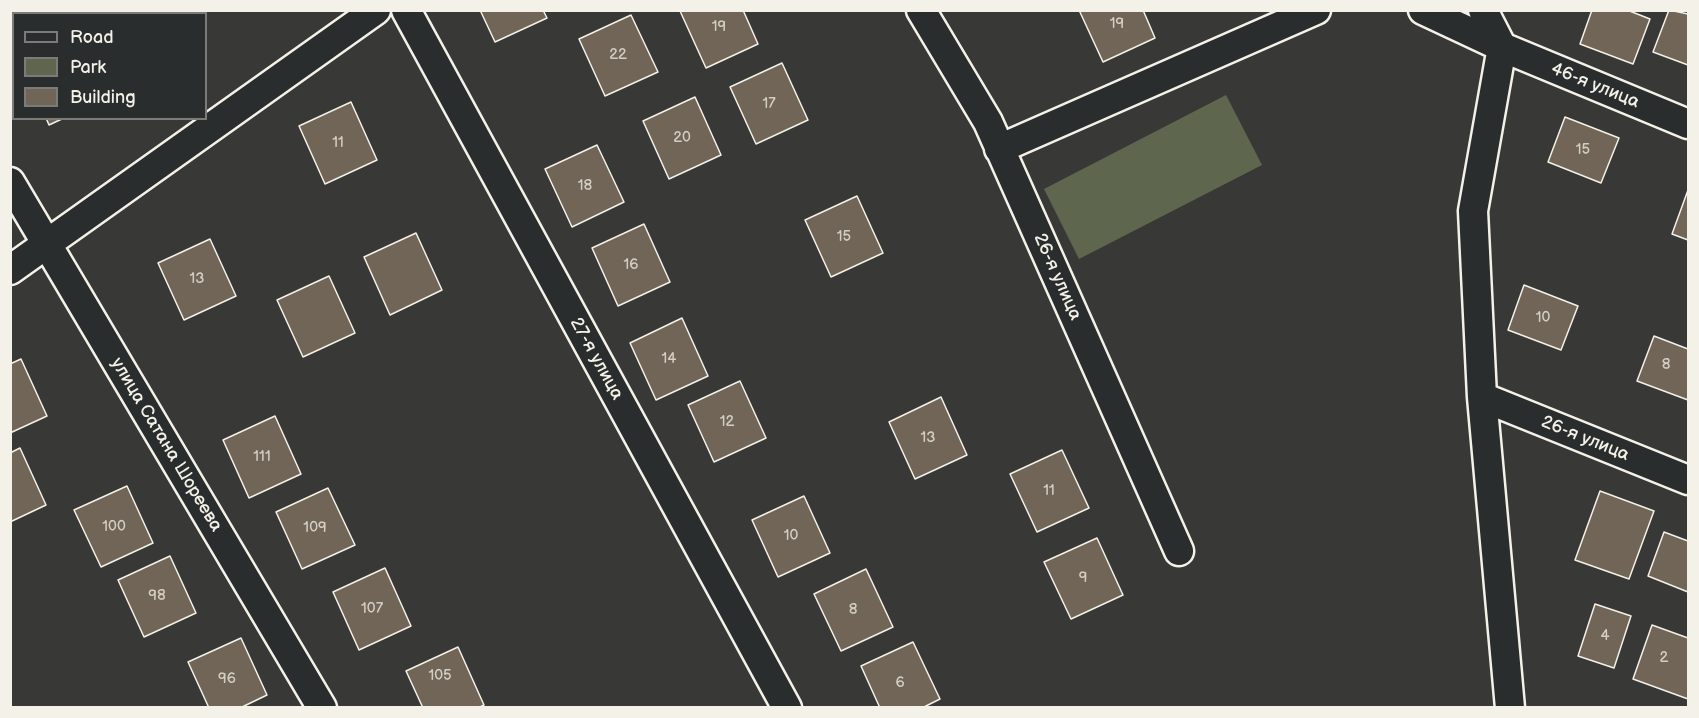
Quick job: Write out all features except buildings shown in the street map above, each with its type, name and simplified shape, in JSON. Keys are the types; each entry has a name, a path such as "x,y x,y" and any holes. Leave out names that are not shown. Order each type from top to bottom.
{"street":[{"path":"10,270 376,10"},
{"name":"27-я улица","path":"406,10 787,708"},
{"name":"26-я улица","path":"921,10 988,122 1179,551"},
{"path":"999,148 1316,10"},
{"name":"46-я улица","path":"1423,10 1502,47 1689,124"},
{"path":"1484,10 1502,47 1473,211 1482,398 1510,708"},
{"name":"улица Сатана Шореева","path":"10,182 322,708"},
{"name":"26-я улица","path":"1482,398 1689,480"}],"green space":[{"path":"1226,95 1262,165 1079,259 1044,189"}]}
